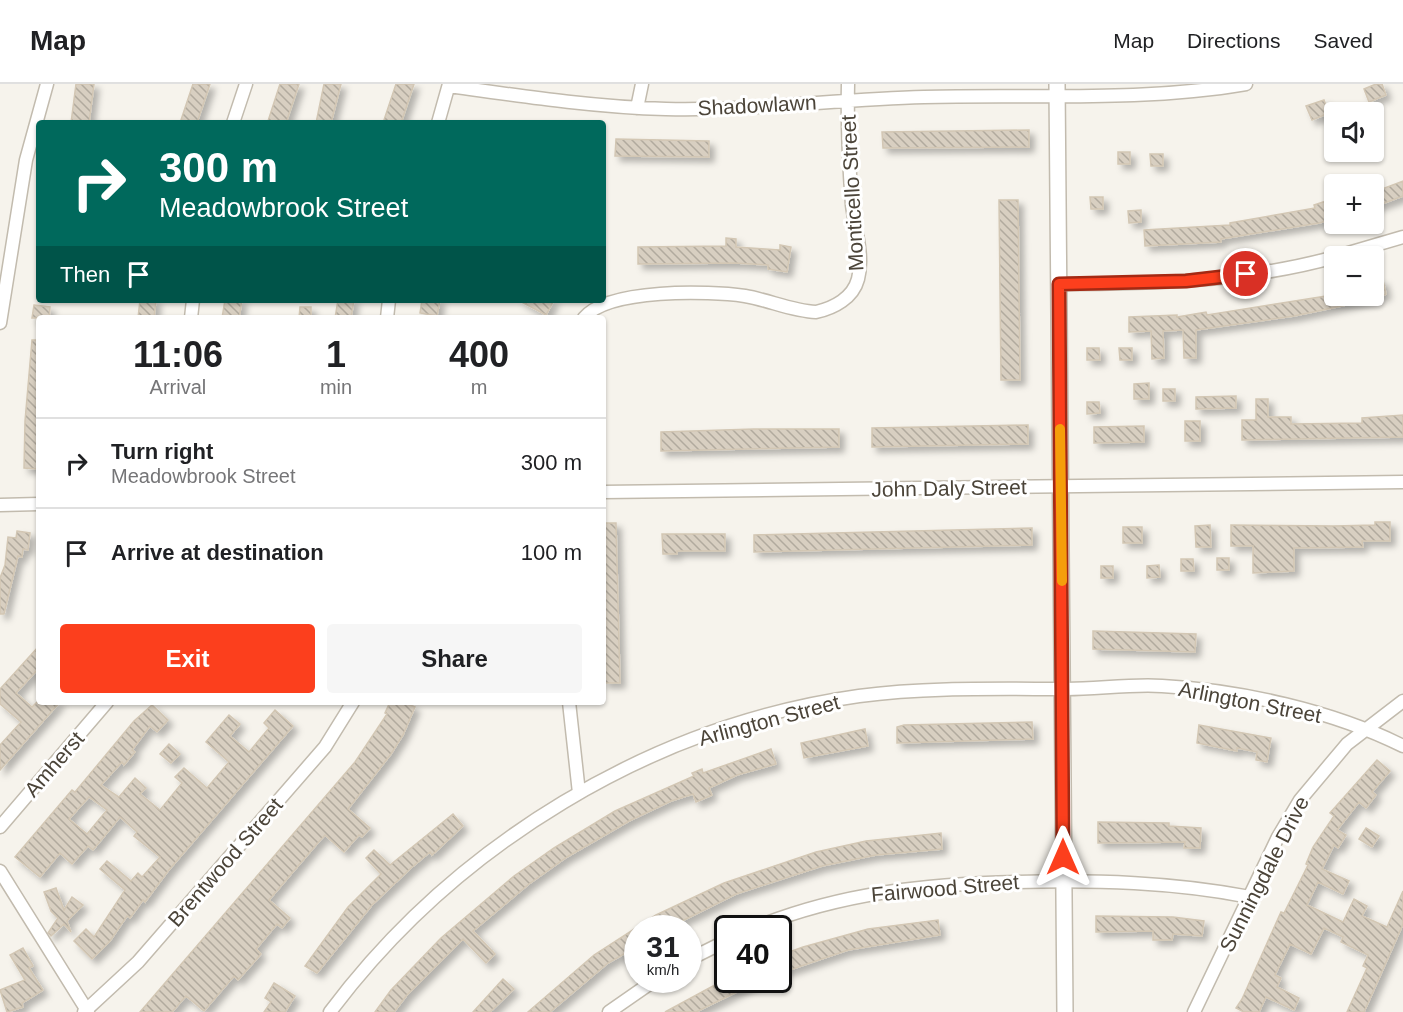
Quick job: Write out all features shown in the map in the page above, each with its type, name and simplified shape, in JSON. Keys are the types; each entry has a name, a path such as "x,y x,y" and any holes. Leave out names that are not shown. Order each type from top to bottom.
{"street":[{"path":"37,120 46,84"},
{"path":"234,120 246,84"},
{"path":"637,108 642,84"},
{"name":"Monticello Street","path":"587,315 606,304 667,295 746,296 816,312 827,310 846,299 858,278 859,260 850,169 848,84"},
{"name":"Shadowlawn","path":"449,85 539,99 637,108 736,108 1057,89 1162,94 1246,84"},
{"path":"439,120 449,85"},
{"path":"1057,89 1065,1012"},
{"path":"0,323 26,160 36,122"},
{"path":"1373,246 1403,237"},
{"path":"1059,284 1116,284 1227,277 1324,259"},
{"name":"John Daly Street","path":"606,492 1403,482"},
{"path":"0,505 36,504"},
{"name":"Arlington Street","path":"330,1012 374,958 446,888 498,846 579,793 631,766 693,740 746,722 811,705 908,692 1140,686 1195,689 1304,709 1365,729 1403,746"},
{"name":"Sunningdale Drive","path":"1194,1012 1278,837 1300,800 1332,759 1365,729 1403,700"},
{"name":"Amherst","path":"0,827 104,705"},
{"name":"Brentwood Street","path":"86,1012 138,962 317,756 335,733 351,705"},
{"path":"569,705 579,793"},
{"path":"0,871 86,1012"},
{"name":"Fairwood Street","path":"785,915 853,896 901,888 968,883 1063,881 1156,883 1250,897"},
{"path":"609,1012 636,993"}],"building":[{"path":"76,84 94,84 89,120 71,120"},
{"path":"193,84 210,84 198,120 181,120"},
{"path":"280,84 299,84 287,120 268,120"},
{"path":"324,84 341,84 332,120 317,120"},
{"path":"396,84 414,84 402,120 384,120"},
{"path":"1382,84 1386,95 1369,102 1364,89"},
{"path":"1324,100 1324,115 1312,120 1306,106"},
{"path":"1029,130 1029,147 883,148 882,132"},
{"path":"616,139 709,141 709,157 615,156"},
{"path":"1118,152 1130,152 1130,164 1118,164"},
{"path":"1150,154 1163,154 1163,166 1151,166"},
{"path":"1403,181 1403,196 1384,203 1384,188"},
{"path":"1090,197 1103,197 1103,209 1091,209"},
{"path":"999,200 1018,200 1020,380 1001,380"},
{"path":"1324,202 1324,222 1221,239 1221,242 1145,246 1144,230 1230,225 1230,223 1315,208 1314,205"},
{"path":"1141,210 1141,222 1129,223 1128,211"},
{"path":"726,238 736,239 736,247 780,250 780,245 791,247 787,272 768,269 768,265 735,263 638,264 638,247 726,246"},
{"path":"1324,296 1324,306 1342,306 1294,316 1196,330 1196,358 1184,358 1183,330 1163,331 1164,358 1152,359 1151,331 1129,332 1129,317 1177,315 1177,317 1206,312 1207,315"},
{"path":"140,303 156,303 154,315 138,315"},
{"path":"224,303 242,303 240,315 222,315"},
{"path":"338,303 354,303 352,315 336,315"},
{"path":"422,303 439,303 437,315 420,313"},
{"path":"524,303 552,303 546,315"},
{"path":"34,305 50,307 49,315 36,315 36,318 32,318"},
{"path":"300,307 311,307 311,315 299,315"},
{"path":"32,340 36,340 36,469 24,468 25,421"},
{"path":"1087,348 1099,348 1100,360 1087,360"},
{"path":"1119,348 1132,348 1132,360 1120,360"},
{"path":"1149,383 1149,399 1134,399 1134,384"},
{"path":"1163,389 1175,389 1175,401 1163,401"},
{"path":"1236,396 1236,408 1196,409 1196,397"},
{"path":"1256,399 1268,399 1268,417 1291,417 1291,424 1362,423 1362,418 1403,415 1403,437 1242,440 1242,420 1256,420"},
{"path":"1087,402 1099,402 1100,413 1087,414"},
{"path":"1185,421 1200,421 1200,441 1185,441"},
{"path":"1028,425 1028,444 872,447 872,428"},
{"path":"1144,426 1144,442 1094,443 1094,427"},
{"path":"839,429 839,447 661,451 661,432"},
{"path":"1375,522 1390,522 1390,541 1362,541 1363,547 1294,548 1294,571 1253,573 1253,546 1231,546 1231,525 1334,526 1375,525"},
{"path":"606,523 616,523 620,683 606,683"},
{"path":"1210,525 1211,547 1196,547 1195,526"},
{"path":"1123,527 1142,527 1142,543 1123,543"},
{"path":"1032,528 1032,545 754,552 754,535"},
{"path":"17,531 30,533 28,550 23,549 22,557 18,556 4,614 0,614 0,578 5,565 8,537 16,538"},
{"path":"662,534 725,534 725,551 677,551 677,554 663,554"},
{"path":"1217,558 1229,558 1229,570 1217,570"},
{"path":"1181,559 1193,559 1194,571 1181,571"},
{"path":"1159,565 1160,577 1147,578 1147,566"},
{"path":"1101,566 1113,566 1113,578 1101,578"},
{"path":"1093,631 1196,634 1195,652 1093,649"},
{"path":"36,649 36,671 16,693 32,707 36,703 36,705 57,705 0,770 0,745 21,722 0,704 0,689"},
{"path":"152,705 168,720 157,732 150,726 132,750 135,752 124,765 122,762 101,785 119,797 135,778 146,788 140,794 160,810 182,783 175,777 184,768 207,788 229,762 206,742 229,715 240,724 230,736 249,752 269,728 264,723 275,710 293,726 168,871 145,902 143,900 130,918 127,916 110,941 92,959 74,941 86,929 94,937 125,890 100,869 107,861 131,881 138,873 142,877 160,857 134,836 137,832 120,817 93,850 88,846 72,864 60,853 40,877 15,857 72,790 75,792 134,721","holes":["89,797 107,810 87,834 69,819"]},
{"path":"389,705 415,707 403,735 391,754 348,809 370,828 362,837 359,835 344,852 325,835 269,900 290,918 282,928 277,924 256,949 261,954 238,980 234,976 204,1011 186,996 172,1012 140,1012 355,762 387,714 385,713"},
{"path":"1032,722 1033,739 897,743 897,727 904,725"},
{"path":"1199,725 1271,738 1267,762 1256,760 1257,752 1237,748 1237,751 1197,743"},
{"path":"865,729 868,746 804,758 801,743"},
{"path":"169,744 180,754 171,763 160,754"},
{"path":"771,749 776,764 737,775 709,788 712,795 696,802 693,794 671,801 629,821 567,857 529,884 473,931 495,954 486,963 463,939 407,995 394,1012 375,1012 391,990 441,938 514,876 554,848 615,811 694,776 692,773 702,769 703,773"},
{"path":"1377,760 1390,771 1372,792 1376,795 1366,808 1359,802 1337,830 1346,835 1338,848 1334,845 1322,869 1349,881 1343,894 1318,882 1307,905 1343,922 1354,899 1367,906 1362,916 1387,927 1403,891 1403,924 1364,1012 1347,1012 1367,968 1363,966 1368,955 1341,942 1343,937 1324,928 1311,954 1290,944 1275,975 1281,978 1277,987 1299,998 1294,1010 1266,997 1259,1012 1244,1012 1236,1008 1281,912 1284,913 1308,865 1306,864 1313,847 1334,816 1330,813"},
{"path":"453,814 463,826 432,855 430,852 411,868 372,905 317,973 305,966 348,907 381,874 366,858 374,850 390,865"},
{"path":"1098,822 1169,823 1169,826 1201,828 1200,848 1184,848 1185,842 1098,843"},
{"path":"1366,828 1379,836 1372,847 1359,839"},
{"path":"941,833 942,849 876,855 822,866 736,894 694,915 656,915 724,883 816,852 866,841"},
{"path":"56,888 64,910 72,897 83,905 67,921 71,932 64,924 51,936 48,933 58,918 51,911 44,892"},
{"path":"1096,916 1173,917 1204,921 1202,936 1173,934 1172,940 1153,940 1153,931 1096,932"},
{"path":"938,920 940,935 848,950 792,969 792,951 868,929"},
{"path":"624,936 624,954 608,963 550,1012 528,1012 594,955"},
{"path":"23,948 33,966 29,968 43,990 22,1003 23,1007 7,1012 0,990 25,980 10,955"},
{"path":"503,979 514,989 490,1012 473,1012"},
{"path":"274,983 295,996 285,1012 264,1012 271,1002 265,998"},
{"path":"714,985 714,993 735,993 696,1012 665,1012 702,993"}],"slow traffic":[{"path":"1060,429 1062,581"}],"route":[{"path":"1063,857 1059,284 1186,281 1246,274"}]}
